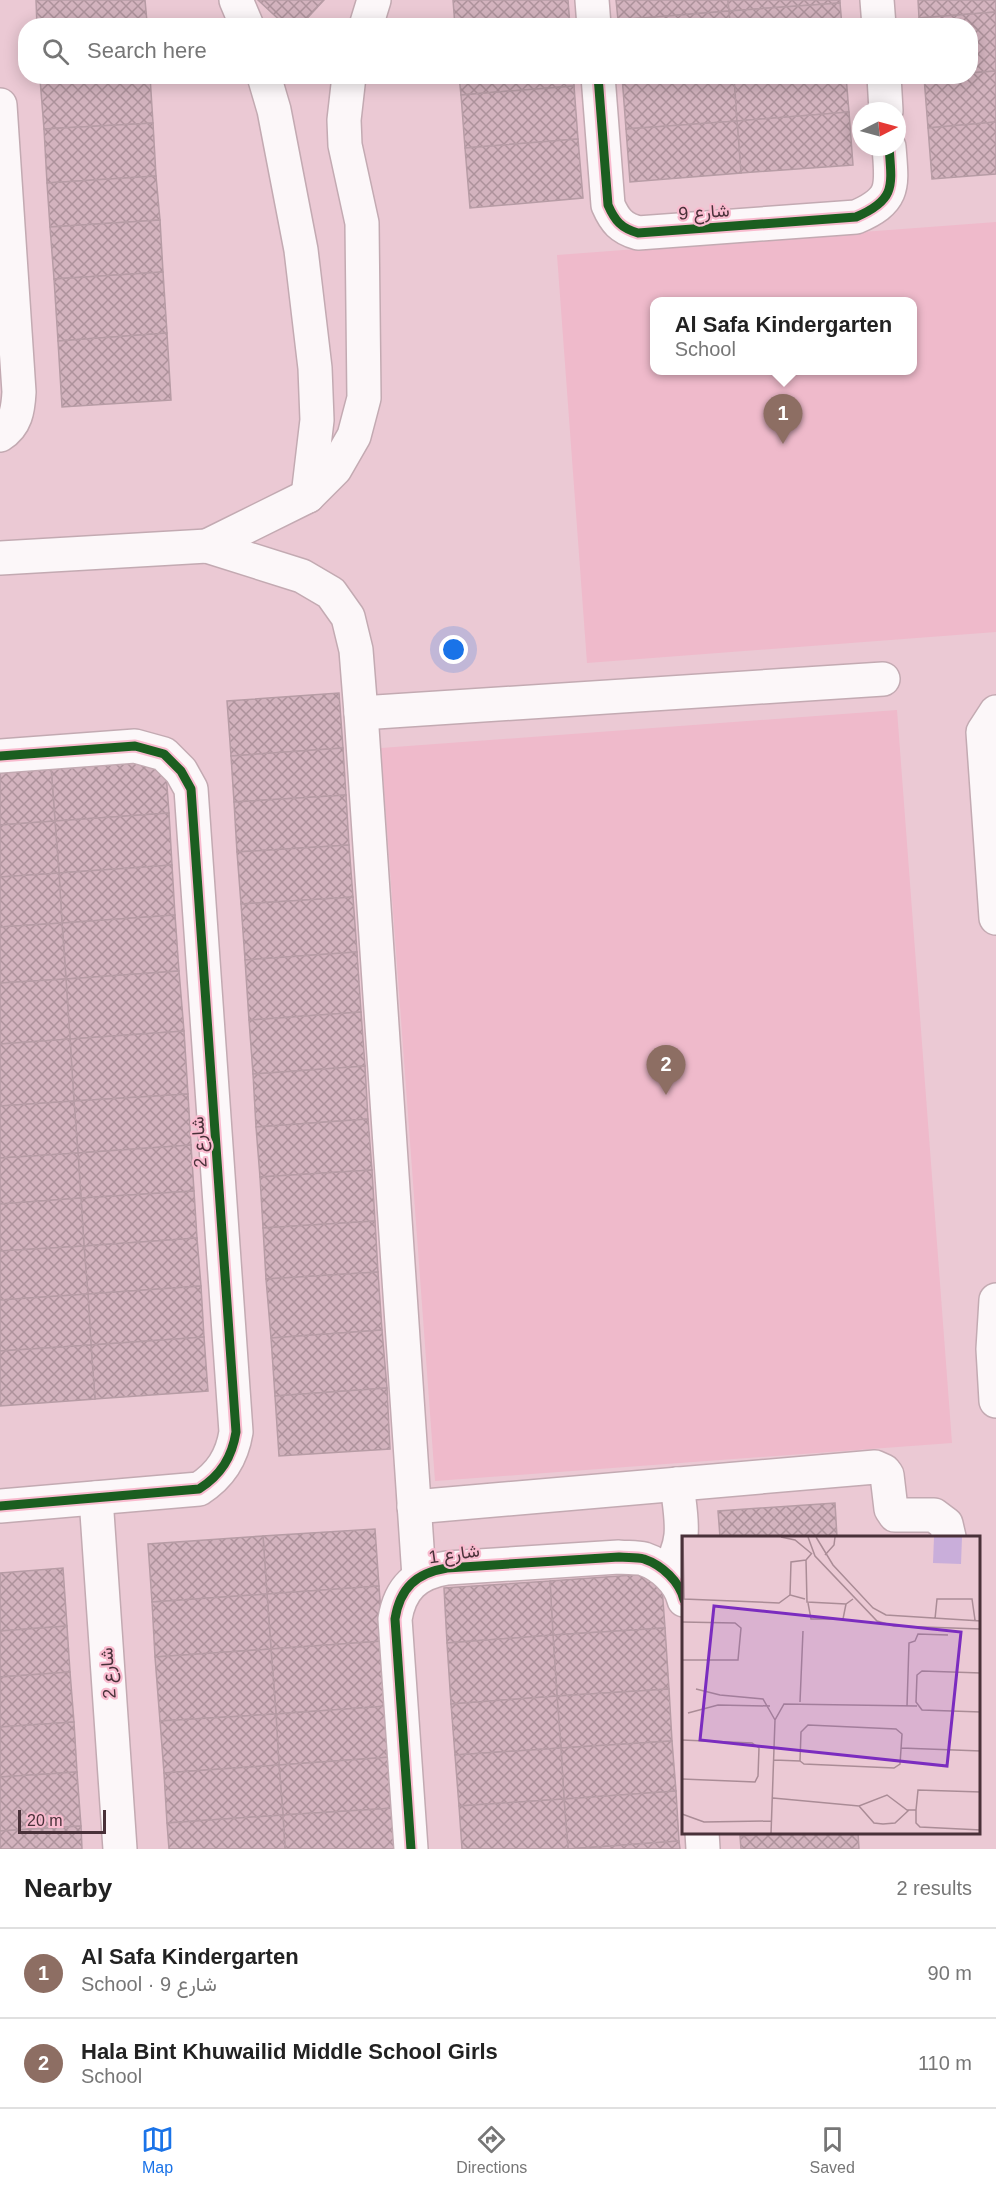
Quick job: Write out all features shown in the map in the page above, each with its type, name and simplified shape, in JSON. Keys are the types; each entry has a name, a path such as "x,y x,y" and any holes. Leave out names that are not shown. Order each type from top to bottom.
{"street":[{"path":"236,0 244,18"},
{"path":"368,18 374,0"},
{"path":"592,0 593,18"},
{"path":"877,0 878,18"},
{"path":"266,84 274,110 301,250 315,368 317,420 308,496"},
{"path":"207,546 308,496 335,470 354,436 364,398 362,223 345,145 344,120 348,84"},
{"name":"شارع 9","path":"599,84 608,205 617,223 638,233 856,217 875,209 886,199 891,174 890,156"},
{"path":"884,84 885,102"},
{"path":"0,105 19,392 18,409 14,421 0,435"},
{"path":"0,558 207,546 302,576 331,593 348,617 356,650 361,714 419,1577"},
{"path":"361,714 883,679"},
{"path":"996,712 983,732 996,918"},
{"name":"شارع 2","path":"0,756 135,746 164,754 181,771 191,789 236,1431 234,1445 227,1462 212,1481 200,1489 0,1506"},
{"path":"996,1300 993,1349 996,1389"},
{"path":"414,1507 880,1468 889,1480 891,1509 895,1515 934,1515 946,1524 949,1536"},
{"path":"677,1484 682,1527 681,1539 679,1551 667,1572 682,1593"},
{"name":"شارع 2","path":"96,1498 120,1849"},
{"name":"شارع 1","path":"411,1849 394,1619 402,1595 419,1577 433,1570 447,1568 619,1557 645,1560 667,1572"},
{"path":"702,1834 703,1849"}],"shaded area":[{"path":"996,222 996,632 587,663 557,255"},
{"path":"897,710 952,1443 435,1481 381,748"}],"building":[{"path":"36,0 145,0 147,18 37,18"},
{"path":"258,0 324,0 307,18 277,18"},
{"path":"453,0 568,0 569,18 454,18"},
{"path":"616,0 728,0 729,11 618,18"},
{"path":"728,0 840,0 840,3 729,11"},
{"path":"918,0 996,0 996,12 919,18"},
{"path":"840,3 841,18 729,18 729,11"},
{"path":"729,11 729,18 643,18"},
{"path":"996,12 996,71 978,72 978,18 919,18"},
{"path":"996,71 996,122 928,128 925,84 978,84 978,72"},
{"path":"40,84 151,84 153,123 44,129"},
{"path":"460,84 574,84 574,86 461,95"},
{"path":"623,84 735,84 737,121 626,129"},
{"path":"735,84 847,84 849,112 737,121"},
{"path":"574,86 578,139 465,148 461,95"},
{"path":"849,112 853,165 741,173 737,121"},
{"path":"737,121 741,173 630,182 626,129"},
{"path":"996,122 996,174 932,179 928,128"},
{"path":"153,123 156,176 47,183 44,129"},
{"path":"578,139 583,198 470,208 465,148"},
{"path":"156,176 160,220 50,227 47,183"},
{"path":"160,220 163,272 54,279 50,227"},
{"path":"163,272 167,333 58,341 54,279"},
{"path":"167,333 171,400 62,407 58,341"},
{"path":"339,693 343,748 231,756 227,701"},
{"path":"343,748 346,795 234,802 231,756"},
{"path":"165,759 169,813 55,821 51,767"},
{"path":"51,767 55,821 0,825 0,770"},
{"path":"346,795 349,845 237,852 234,802"},
{"path":"169,813 172,865 59,873 55,821"},
{"path":"55,821 59,873 0,877 0,825"},
{"path":"349,845 353,897 241,904 237,852"},
{"path":"172,865 175,915 62,923 59,873"},
{"path":"59,873 62,923 0,927 0,877"},
{"path":"353,897 357,952 245,960 241,904"},
{"path":"175,915 179,971 66,979 62,923"},
{"path":"62,923 66,979 0,983 0,927"},
{"path":"357,952 361,1012 249,1020 245,960"},
{"path":"179,971 184,1031 70,1039 66,979"},
{"path":"66,979 70,1039 0,1044 0,983"},
{"path":"361,1012 365,1066 253,1074 249,1020"},
{"path":"184,1031 188,1094 74,1101 70,1039"},
{"path":"70,1039 74,1101 0,1106 0,1044"},
{"path":"365,1066 368,1119 256,1127 253,1074"},
{"path":"188,1094 191,1145 78,1153 74,1101"},
{"path":"74,1101 78,1153 0,1158 0,1106"},
{"path":"368,1119 372,1170 260,1177 256,1127"},
{"path":"191,1145 194,1191 81,1198 78,1153"},
{"path":"78,1153 81,1198 0,1204 0,1158"},
{"path":"372,1170 375,1221 263,1228 260,1177"},
{"path":"194,1191 197,1238 84,1246 81,1198"},
{"path":"81,1198 84,1246 0,1251 0,1204"},
{"path":"375,1221 378,1272 266,1279 263,1228"},
{"path":"197,1238 201,1286 88,1294 84,1246"},
{"path":"84,1246 88,1294 0,1300 0,1251"},
{"path":"378,1272 382,1330 271,1338 266,1279"},
{"path":"201,1286 204,1337 91,1345 88,1294"},
{"path":"88,1294 91,1345 0,1351 0,1300"},
{"path":"382,1330 387,1388 275,1396 271,1338"},
{"path":"204,1337 208,1391 95,1399 91,1345"},
{"path":"91,1345 95,1399 0,1406 0,1351"},
{"path":"387,1388 390,1449 279,1456 275,1396"},
{"path":"835,1503 837,1536 720,1536 718,1511"},
{"path":"375,1529 379,1586 267,1594 263,1536"},
{"path":"263,1536 267,1594 152,1602 148,1544"},
{"path":"63,1568 67,1626 0,1631 0,1573"},
{"path":"661,1573 665,1628 553,1635 550,1581"},
{"path":"550,1581 553,1635 447,1643 444,1588"},
{"path":"379,1586 383,1641 271,1649 267,1594"},
{"path":"267,1594 271,1649 155,1657 152,1602"},
{"path":"67,1626 70,1672 0,1677 0,1631"},
{"path":"665,1628 669,1689 557,1696 553,1635"},
{"path":"553,1635 557,1696 451,1704 447,1643"},
{"path":"383,1641 387,1706 276,1714 271,1649"},
{"path":"271,1649 276,1714 160,1721 155,1657"},
{"path":"70,1672 74,1722 0,1727 0,1677"},
{"path":"669,1689 672,1741 561,1748 557,1696"},
{"path":"557,1696 561,1748 455,1755 451,1704"},
{"path":"387,1706 391,1757 279,1765 276,1714"},
{"path":"276,1714 279,1765 164,1773 160,1721"},
{"path":"74,1722 77,1772 0,1777 0,1727"},
{"path":"672,1741 676,1791 564,1799 561,1748"},
{"path":"561,1748 564,1799 459,1806 455,1755"},
{"path":"391,1757 394,1808 283,1815 279,1765"},
{"path":"279,1765 283,1815 167,1823 164,1773"},
{"path":"77,1772 81,1826 0,1831 0,1777"},
{"path":"676,1791 679,1841 568,1849 564,1799"},
{"path":"564,1799 568,1849 462,1849 459,1806"},
{"path":"394,1808 397,1849 285,1849 283,1815"},
{"path":"283,1815 285,1849 169,1849 167,1823"},
{"path":"81,1826 82,1849 0,1849 0,1831"},
{"path":"858,1834 859,1849 741,1849 740,1836"},
{"path":"679,1841 680,1849 569,1849"}],"cycle path":[{"path":"599,84 608,205 619,223 638,233 856,217 869,211 885,198 890,182 890,156"},
{"path":"0,756 135,746 164,754 181,771 191,789 236,1432 232,1449 224,1465 214,1478 199,1489 0,1506"},
{"path":"411,1849 395,1619 401,1599 411,1584 426,1574 447,1568 619,1557 644,1559 651,1562 664,1570 682,1593"}],"place":[{"name":"Al Safa Kindergarten","path":"783,444"},
{"name":"Hala Bint Khuwailid Middle School Girls","path":"666,1095"}]}
